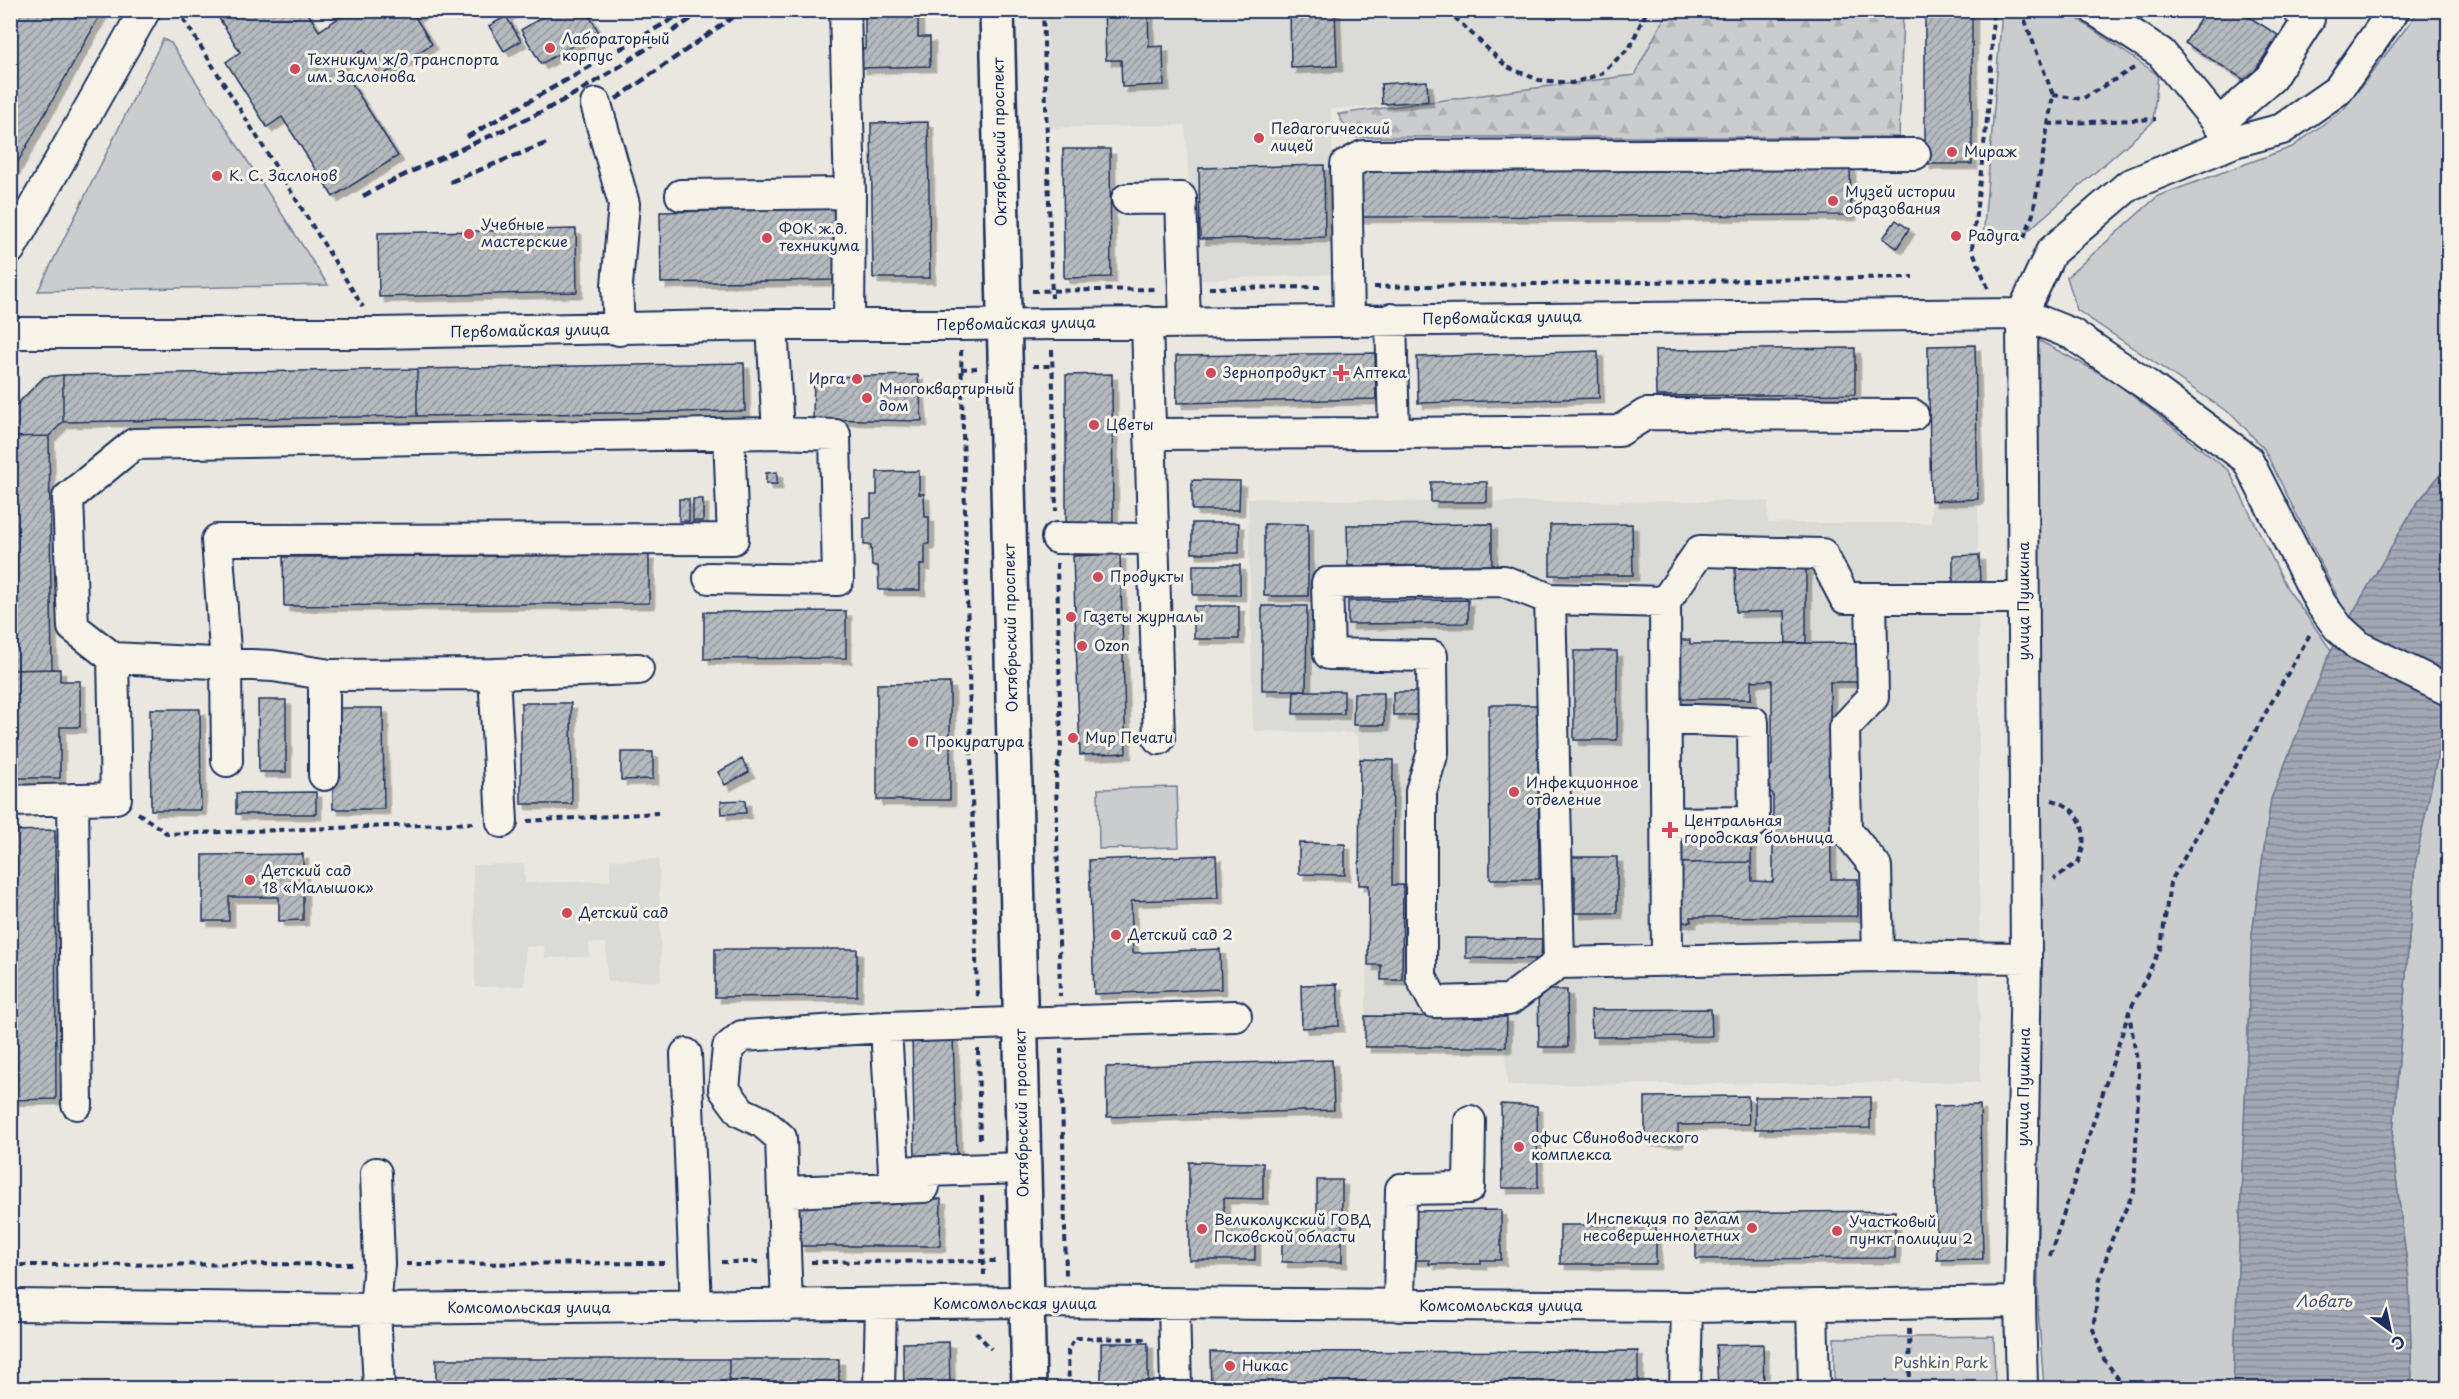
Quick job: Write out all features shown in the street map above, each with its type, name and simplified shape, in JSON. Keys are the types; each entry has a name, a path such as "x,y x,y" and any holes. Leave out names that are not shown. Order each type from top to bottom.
{"main road":[{"name":"Октябрьский проспект","path":"997,10 1029,1389"}],"street":[{"path":"10,249 145,10"},
{"path":"845,10 850,193 849,324"},
{"path":"2094,10 2161,53 2226,133 2271,78 2309,19 2298,10"},
{"name":"улица Пушкина","path":"2022,1389 2020,1302 2026,958 2024,598 2010,314 2051,252 2129,185 2226,133 2282,129 2338,90 2394,10"},
{"path":"596,104 624,204 617,285 619,330"},
{"path":"1349,320 1346,165 1363,156 1916,154"},
{"path":"681,195 850,193"},
{"path":"1127,199 1181,198 1185,322"},
{"path":"2010,314 2072,334 2147,384 2247,459 2321,604 2338,627 2360,647 2448,690"},
{"name":"Первомайская улица","path":"10,333 379,333 849,324 960,325 2010,314"},
{"path":"1391,320 1394,433"},
{"path":"1147,322 1159,739"},
{"path":"772,325 778,433"},
{"path":"1150,434 1619,431 1646,414 1913,415"},
{"path":"638,669 494,674 324,674 273,666 114,658 73,627 68,498 134,444 778,433 835,435 838,580 709,578"},
{"path":"227,761 226,664 217,540 733,539 729,434"},
{"path":"1056,538 1153,539"},
{"path":"1667,961 1665,602 1700,551 1822,554 1845,598 2024,598"},
{"path":"1665,602 1551,599 1504,581 1327,583 1329,654 1432,656 1433,752 1421,791 1421,965 1422,977 1434,1002 1509,1000 1559,963 1878,956 2026,958"},
{"path":"1551,599 1559,963"},
{"path":"1871,599 1873,697 1844,728 1846,830 1876,867 1878,956"},
{"path":"10,801 116,798 114,658"},
{"path":"324,674 324,775"},
{"path":"494,674 502,822"},
{"path":"1665,719 1753,722 1754,822 1666,823"},
{"path":"73,799 77,1104"},
{"path":"787,1306 781,1138 762,1122 741,1112 724,1089 728,1048 742,1036 886,1027 1236,1016"},
{"path":"886,1027 894,1172 1023,1168"},
{"path":"686,1054 696,1306"},
{"path":"1399,1306 1401,1189 1469,1188 1470,1121"},
{"path":"376,1173 379,1264 375,1309 379,1389"},
{"path":"783,1192 934,1187"},
{"name":"Комсомольская улица","path":"10,1305 375,1309 1026,1302 1174,1305 1687,1307 2020,1302"},
{"path":"879,1389 881,1305"},
{"path":"1174,1305 1176,1389"},
{"path":"1812,1306 1814,1389"},
{"path":"1685,1389 1687,1307"}],"path":[{"path":"178,10 379,333"},
{"path":"1042,10 1052,290 1061,752 1056,774 1065,1265 1071,1304"},
{"path":"1447,10 1507,67 1539,80 1572,82 1601,74 1630,47 1647,10"},
{"path":"1993,10 1990,93 1972,249 2010,314"},
{"path":"2021,10 2053,95 2033,214 2022,247"},
{"path":"2053,95 2082,99 2161,53"},
{"path":"2048,124 2156,119"},
{"path":"1004,291 1913,277"},
{"path":"960,325 985,1303"},
{"path":"2046,1266 2129,1012 2162,947 2170,883 2307,644 2321,604"},
{"path":"116,798 168,834 502,822 658,813"},
{"path":"2044,798 2065,803 2081,821 2085,837 2078,862 2055,879 2044,880"},
{"path":"2125,1389 2104,1359 2093,1329 2100,1279 2112,1239 2134,1191 2139,1073 2129,1012"},
{"path":"10,1264 1025,1261 1065,1265"},
{"path":"1908,1304 1910,1389"},
{"path":"968,1332 978,1332 991,1349"},
{"path":"1070,1389 1068,1351 1075,1338 1175,1339"}],"shaded area":[{"name":"Педагогический лицей","path":"1047,11 1671,11 1641,68 1595,91 1331,109 1336,274 1196,280 1185,125 1049,128"},
{"name":"Центральная городская больница","path":"1248,498 1431,502 1768,501 1768,523 1931,523 1931,501 1978,499 1980,1082 1507,1085 1506,1047 1365,1047 1369,885 1358,733 1253,731"},
{"name":"Детский сад","path":"659,859 661,981 607,982 606,943 589,943 589,957 545,958 544,946 525,947 525,986 475,987 473,865 524,864 525,883 610,881 610,860"}],"green space":[{"path":"1668,11 1903,11 1899,137 1351,137 1338,114 1634,75"},
{"path":"2002,11 2066,11 2158,75 2153,122 2015,242 1983,239"},
{"path":"2419,11 2448,11 2448,465 2415,506 2349,620 2264,449 2235,417 2077,310 2067,277 2158,196 2292,147 2344,109"},
{"path":"163,39 171,43 328,285 38,291"},
{"path":"2038,340 2111,379 2229,471 2287,588 2331,650 2271,799 2252,934 2233,1388 2044,1388 2038,1309"},
{"path":"2448,704 2448,1388 2412,1388 2409,1280 2392,1145 2415,865"},
{"path":"1177,787 1179,847 1099,849 1098,789"},
{"name":"Pushkin Park","path":"1994,1336 1995,1388 1834,1388 1834,1338"}],"water":[{"name":"Ловать","path":"2448,465 2448,704 2415,865 2392,1145 2409,1280 2412,1388 2233,1388 2252,934 2271,799 2331,650 2415,506"}],"building":[{"path":"10,10 103,10 10,176"},
{"path":"214,10 306,10 319,31 351,10 426,10 415,17 432,44 380,77 363,50 340,65 398,156 333,197 282,117 267,127 226,62 240,52"},
{"path":"503,10 515,10 506,16"},
{"name":"Лабораторный корпус","path":"554,10 586,10 598,31 541,64 521,30"},
{"path":"865,10 918,10 918,37 930,37 930,66 861,68 860,49 865,49"},
{"path":"1104,10 1148,10 1149,47 1163,46 1164,85 1122,87 1121,60 1106,60"},
{"path":"1290,10 1335,10 1337,66 1291,68"},
{"path":"1925,10 1972,10 1972,164 1925,164"},
{"path":"2206,10 2238,10 2278,35 2248,82 2185,43"},
{"path":"506,16 521,41 504,51 489,26"},
{"path":"1427,81 1428,101 1382,104 1381,84"},
{"path":"928,122 930,278 873,278 871,123"},
{"path":"1063,149 1110,149 1111,277 1064,278"},
{"path":"1324,165 1325,237 1200,239 1199,168"},
{"path":"1850,165 1851,215 1359,217 1359,168"},
{"path":"835,209 837,280 661,283 660,212"},
{"path":"1896,220 1909,229 1897,248 1883,238"},
{"path":"576,229 577,292 379,297 378,233"},
{"path":"1975,345 1978,499 1931,501 1928,346"},
{"path":"1855,348 1855,394 1656,396 1655,350"},
{"path":"1598,351 1599,398 1418,403 1417,357"},
{"path":"1375,353 1376,399 1177,403 1176,356"},
{"path":"744,363 745,411 417,416 417,369"},
{"path":"417,369 417,416 63,422 63,375"},
{"path":"1112,374 1113,528 1066,529 1066,375"},
{"path":"63,375 63,422 49,436 10,437 10,411 44,377"},
{"name":"Многоквартирный дом","path":"918,375 922,421 813,419 814,377"},
{"path":"49,436 52,669 10,670 10,437"},
{"path":"919,471 919,494 924,494 925,517 929,517 929,544 925,544 925,565 920,565 920,590 879,590 878,566 872,566 871,545 864,545 864,518 871,518 871,495 877,495 877,472"},
{"path":"777,472 777,484 766,484 766,473"},
{"path":"1192,480 1240,481 1239,510 1192,510"},
{"path":"1431,482 1487,482 1487,502 1431,502"},
{"path":"679,499 689,499 689,521 679,521"},
{"path":"693,499 703,499 703,521 693,521"},
{"path":"1192,523 1239,523 1239,553 1192,553"},
{"path":"1264,524 1308,524 1308,596 1264,596"},
{"path":"1492,524 1492,565 1348,566 1347,525"},
{"path":"1632,524 1633,575 1550,575 1550,525"},
{"path":"1120,554 1126,753 1080,755 1073,556"},
{"path":"649,555 649,603 284,606 283,557"},
{"path":"1979,555 1980,584 1953,585 1953,556"},
{"path":"1193,565 1240,565 1240,595 1193,595"},
{"path":"1735,566 1806,566 1806,643 1786,643 1785,611 1736,612"},
{"path":"1468,600 1468,623 1348,624 1348,601"},
{"path":"1194,606 1239,606 1239,639 1194,639"},
{"path":"1262,606 1307,606 1306,690 1262,690"},
{"path":"846,611 846,658 704,659 704,612"},
{"path":"1678,640 1690,640 1690,644 1857,643 1857,682 1830,682 1831,879 1858,879 1858,916 1691,917 1691,922 1679,922 1679,863 1751,862 1752,881 1773,882 1773,794 1766,788 1766,770 1772,765 1772,680 1751,681 1751,699 1678,699"},
{"path":"1574,651 1617,651 1617,740 1574,740"},
{"path":"60,669 60,681 80,681 80,727 60,727 60,778 10,778 10,670"},
{"name":"Прокуратура","path":"950,683 950,800 877,800 877,684"},
{"path":"1294,691 1344,691 1344,714 1293,714"},
{"path":"1393,692 1421,692 1421,715 1393,715"},
{"path":"1354,693 1384,693 1384,725 1353,725"},
{"path":"258,700 286,700 286,772 259,772"},
{"path":"521,703 571,703 572,804 521,804"},
{"name":"Инфекционное отделение","path":"1489,705 1538,705 1539,879 1490,879"},
{"path":"333,708 383,708 384,809 333,809"},
{"path":"150,709 200,709 201,810 151,810"},
{"path":"621,752 653,752 653,779 621,780"},
{"path":"742,759 749,772 725,785 718,772"},
{"path":"1360,759 1393,760 1392,885 1403,885 1402,980 1381,980 1381,965 1368,965 1369,885 1359,885"},
{"path":"316,792 316,814 236,814 236,793"},
{"path":"745,800 746,813 722,814 721,801"},
{"path":"55,830 56,1099 10,1100 10,831"},
{"path":"1751,836 1751,862 1679,863 1679,837"},
{"path":"1299,843 1345,844 1345,875 1299,874"},
{"path":"303,854 303,920 279,921 279,897 229,897 229,921 203,921 203,855"},
{"path":"1216,855 1218,898 1131,901 1133,953 1220,949 1221,989 1094,994 1089,860"},
{"path":"1566,857 1617,857 1617,913 1575,913 1575,876 1566,876"},
{"path":"1466,938 1542,939 1541,959 1466,958"},
{"path":"715,949 857,949 857,996 715,997"},
{"path":"1337,984 1339,1026 1302,1028 1301,985"},
{"path":"1538,990 1567,990 1568,1047 1539,1047"},
{"path":"1711,1009 1712,1036 1592,1037 1591,1010"},
{"path":"1365,1016 1507,1017 1506,1047 1365,1047"},
{"path":"953,1036 957,1158 915,1159 912,1038"},
{"path":"1332,1060 1334,1110 1107,1117 1106,1067"},
{"path":"1748,1096 1749,1124 1678,1125 1678,1141 1645,1141 1645,1097"},
{"path":"1755,1097 1870,1097 1870,1128 1755,1129"},
{"name":"офис Свиноводческого комплекса","path":"1501,1104 1537,1106 1538,1188 1502,1188"},
{"path":"1980,1105 1983,1259 1937,1260 1934,1106"},
{"path":"1189,1162 1263,1163 1263,1199 1224,1198 1224,1221 1255,1221 1255,1260 1189,1260"},
{"path":"1317,1180 1342,1180 1342,1262 1282,1262 1282,1226 1294,1226 1294,1216 1317,1216"},
{"path":"799,1199 941,1199 940,1246 799,1246"},
{"path":"1501,1210 1501,1260 1481,1260 1481,1264 1429,1264 1429,1260 1407,1260 1407,1211"},
{"path":"1895,1211 1895,1258 1696,1259 1696,1213"},
{"path":"1560,1225 1656,1225 1656,1264 1560,1264"},
{"path":"949,1342 950,1388 904,1388 903,1343"},
{"path":"1101,1343 1148,1343 1148,1388 1101,1388"},
{"path":"1763,1344 1764,1388 1718,1388 1716,1345"},
{"path":"1638,1351 1638,1388 1211,1388 1210,1352"},
{"path":"436,1359 729,1359 729,1388 436,1388"},
{"path":"729,1359 839,1359 839,1388 729,1388"}],"railway":[{"path":"467,137 688,10"},
{"path":"363,196 566,99 704,10"},
{"path":"616,99 743,10"},
{"path":"450,182 549,142"}],"place":[{"name":"Лабораторный корпус","path":"550,48"},
{"name":"Техникум ж/д транспорта им. Заслонова","path":"295,69"},
{"name":"Педагогический лицей","path":"1259,138"},
{"name":"Мираж","path":"1952,152"},
{"name":"К. С. Заслонов","path":"217,176"},
{"name":"Музей истории образования","path":"1833,201"},
{"name":"Учебные мастерские","path":"469,234"},
{"name":"Радуга","path":"1956,236"},
{"name":"ФОК ж.д. техникума","path":"767,238"},
{"name":"Зернопродукт","path":"1211,373"},
{"name":"Аптека","path":"1341,373"},
{"name":"Ирга","path":"857,379"},
{"name":"Многоквартирный дом","path":"867,398"},
{"name":"Цветы","path":"1094,425"},
{"name":"Продукты","path":"1098,577"},
{"name":"Газеты журналы","path":"1071,617"},
{"name":"Ozon","path":"1082,646"},
{"name":"Мир Печати","path":"1073,738"},
{"name":"Прокуратура","path":"913,742"},
{"name":"Инфекционное отделение","path":"1514,792"},
{"name":"Центральная городская больница","path":"1670,830"},
{"name":"Детский сад 18 «Малышок»","path":"250,880"},
{"name":"Детский сад","path":"567,913"},
{"name":"Детский сад 2","path":"1116,935"},
{"name":"офис Свиноводческого комплекса","path":"1519,1147"},
{"name":"Инспекция по делам несовершеннолетних","path":"1752,1228"},
{"name":"Великолукский ГОВД Псковской области","path":"1202,1229"},
{"name":"Участковый пункт полиции 2","path":"1837,1231"},
{"name":"Никас","path":"1230,1366"}]}
